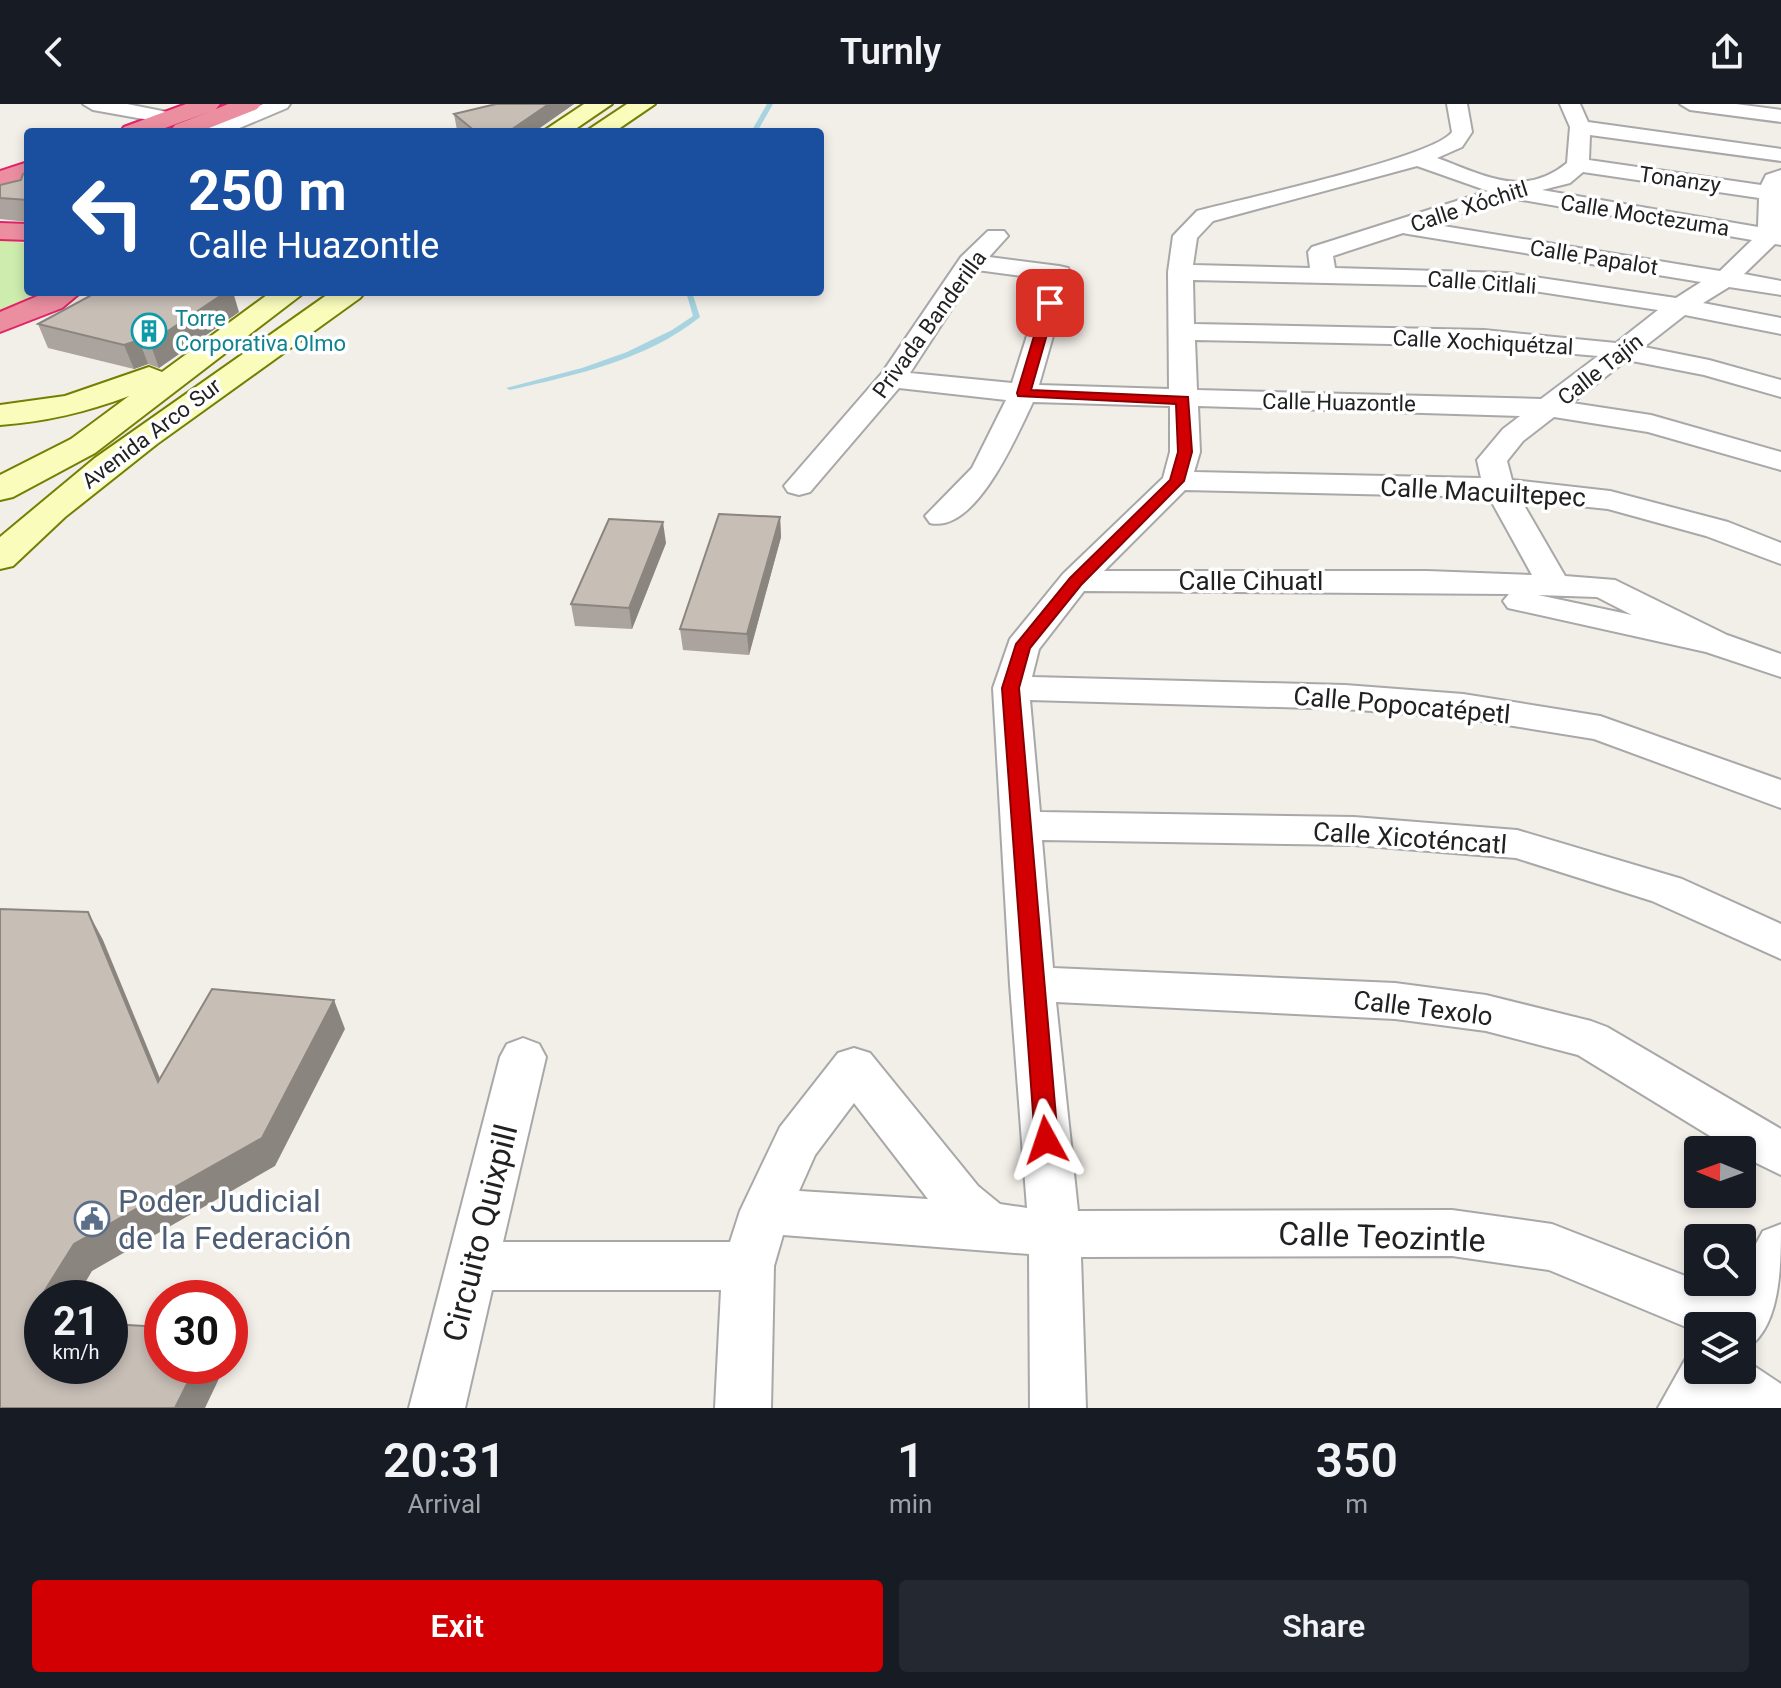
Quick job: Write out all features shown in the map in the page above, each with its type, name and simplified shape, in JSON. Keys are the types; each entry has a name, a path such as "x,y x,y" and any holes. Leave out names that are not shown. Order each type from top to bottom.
{"highway":[{"path":"143,128 208,104"},
{"path":"169,124 249,104"},
{"path":"0,180 24,171"},
{"path":"0,231 24,232"},
{"path":"0,323 60,296"}],"main road":[{"path":"144,128 169,124 193,104"},
{"path":"202,128 261,104"},
{"path":"561,128 600,104"},
{"path":"604,128 643,104"},
{"path":"0,204 24,195"},
{"name":"Avenida Arco Sur","path":"0,489 83,446 284,296"},
{"name":"Avenida Arco Sur","path":"0,558 40,519 115,459 344,296"},
{"path":"0,415 57,409 103,397 172,367 243,326"}],"street":[{"path":"93,104 169,124"},
{"path":"222,128 280,104"},
{"path":"1058,1408 1055,1234 1032,984 1011,688 1022,647 1075,581 1177,481 1185,452 1180,272 1185,236 1205,216 1418,159 1455,143 1462,132 1457,104"},
{"path":"1570,104 1580,127 1570,171 1580,206"},
{"path":"1690,104 1781,116"},
{"path":"1580,127 1781,155"},
{"name":"Calle Moctezuma","path":"1418,159 1510,191 1580,206 1776,237"},
{"name":"Tonanzy","path":"1570,171 1777,188"},
{"name":"Calle Xóchitl","path":"1324,276 1320,252 1408,227 1570,171"},
{"path":"1776,237 1777,188"},
{"name":"Calle Papalot","path":"1408,227 1781,288"},
{"name":"Privada Banderilla","path":"799,486 892,379 996,236"},
{"name":"Calle Tajín","path":"1553,583 1499,488 1492,460 1513,435 1680,306 1726,278 1776,237"},
{"path":"941,516 985,472 1023,393 1059,273 975,262"},
{"name":"Calle Citlali","path":"1180,272 1507,280 1680,306 1781,326"},
{"name":"Calle Xochiquétzal","path":"1181,332 1510,339 1624,351 1781,389"},
{"name":"Calle Huazontle","path":"892,379 1023,393 1183,400 1549,408 1651,424 1781,461"},
{"name":"Calle Macuiltepec","path":"1177,481 1499,488 1610,500 1717,529 1781,554"},
{"name":"Calle Cihuatl","path":"1075,581 1427,581 1603,587 1715,643"},
{"name":"Calle Cihuatl","path":"1427,581 1715,643 1781,666"},
{"name":"Calle Popocatépetl","path":"1011,688 1345,697 1463,706 1600,728 1781,795"},
{"name":"Calle Xicoténcatl","path":"1020,826 1354,831 1517,844 1667,890 1781,943"},
{"name":"Calle Texolo","path":"1032,984 1395,1001 1486,1013 1591,1040 1781,1154"},
{"name":"Circuito Quixpill","path":"437,1408 523,1057"},
{"path":"743,1408 748,1266 765,1211 797,1142 854,1067 960,1202 988,1226"},
{"name":"Calle Teozintle","path":"765,1211 988,1226 1055,1234 1452,1233 1552,1247 1710,1312"},
{"path":"1748,1312 1781,1248"},
{"path":"471,1266 748,1266"},
{"path":"1686,1408 1702,1384"},
{"path":"1732,1384 1767,1408"}],"green space":[{"path":"0,239 24,243 24,296 31,296 0,312"}],"building":[{"path":"496,104 549,104 514,128 471,128 454,114"},
{"path":"23,174 24,200 0,198 0,185 21,180"},
{"path":"90,296 220,296 150,343 139,340 124,345 38,324"},
{"path":"719,514 780,517 747,634 680,629"},
{"path":"609,519 663,522 629,608 571,604"},
{"name":"Poder Judicial de la Federación","path":"0,909 88,912 158,1082 212,989 334,1000 262,1138 74,1244 51,1280 24,1280 24,1384 128,1384 128,1325 144,1326 144,1384 187,1384 175,1408 0,1408"}],"waterway":[{"path":"756,128 770,104"},
{"path":"510,388 607,362 652,343 697,317 690,296"}],"place":[{"name":"Torre Corporativa Olmo","path":"149,331"},
{"name":"Poder Judicial de la Federación","path":"92,1219"}],"route":[{"path":"1046,1140 1011,688 1022,647 1075,581 1177,481 1185,452 1183,400 1023,393 1050,303"}]}
